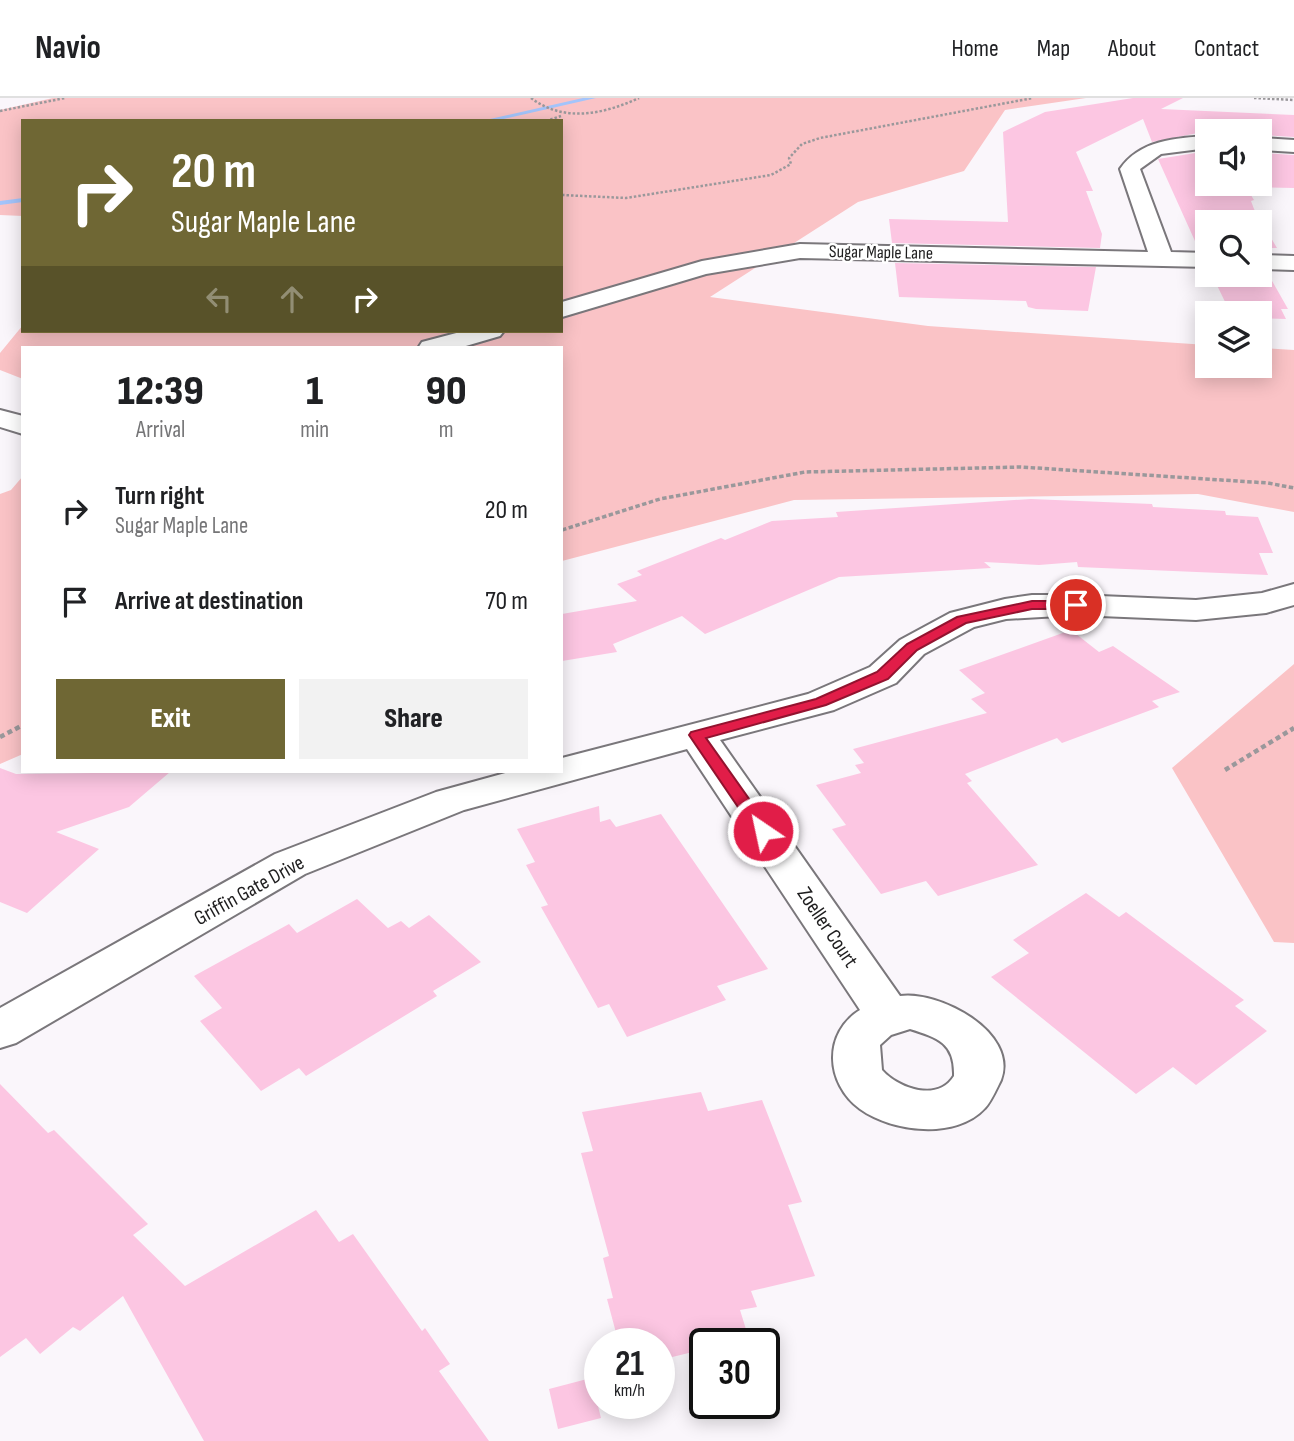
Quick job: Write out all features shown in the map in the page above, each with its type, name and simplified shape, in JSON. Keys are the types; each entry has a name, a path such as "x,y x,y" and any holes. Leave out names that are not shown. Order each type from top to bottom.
{"street":[{"path":"1163,259 1129,169 1135,161 1148,153 1195,144"},
{"path":"1272,145 1294,146"},
{"name":"Sugar Maple Lane","path":"563,310 702,268 800,251 1195,260"},
{"path":"1272,262 1294,263"},
{"path":"438,346 484,333"},
{"path":"0,418 21,425"},
{"path":"563,770 821,702 883,676 912,647 962,620 1005,609 1076,605 1196,610 1266,603 1294,594"},
{"name":"Zoeller Court","path":"697,735 888,1015"},
{"name":"Griffin Gate Drive","path":"0,1030 290,864 450,801 550,773"}],"path":[{"path":"0,111 65,98"},
{"path":"530,98 562,116"},
{"path":"552,119 619,107 639,98"},
{"path":"563,195 602,200 626,198 771,175 791,164 789,158 802,144 820,138 1033,98"},
{"path":"1254,98 1294,100"},
{"path":"563,530 660,499 804,472 1021,467 1268,483 1294,488"},
{"path":"0,737 21,726"},
{"path":"1225,770 1294,728"}],"shaded area":[{"path":"53,98 1086,98 1005,110 964,171 858,202 710,297 928,326 1195,344 1195,378 1272,378 1272,349 1294,350 1294,512 1198,494 794,500 563,561 563,346 21,346 21,378 0,370 0,353 21,327 21,333 563,333 563,119 21,119 21,216 0,215 0,110"},
{"path":"21,478 21,755 0,764 0,494 11,490"},
{"path":"1294,664 1294,943 1274,942 1172,768"}],"building":[{"path":"1133,98 1183,98 1161,109 1294,115 1294,137 1272,136 1272,119 1195,119 1195,134 1152,142 1143,119 1076,152 1093,191 1086,191 1102,234 1100,248 892,243 889,219 1008,222 1003,132 1045,112"},
{"path":"1195,153 1195,196 1252,196 1255,210 1195,210 1195,241 1158,159"},
{"path":"1272,154 1294,155 1294,188 1272,188"},
{"path":"895,263 1096,267 1088,311 1036,309 1028,307 1026,301 899,297"},
{"path":"1272,281 1288,309 1281,309 1286,319 1272,318 1272,301 1225,301 1218,287 1272,287"},
{"path":"1031,499 1152,504 1153,507 1225,511 1226,515 1258,517 1273,553 1259,553 1268,575 1078,567 1077,562 1039,565 984,562 991,568 839,577 705,634 682,616 613,644 617,652 563,661 563,614 637,601 617,584 642,575 637,571 772,521 838,517 836,512"},
{"path":"1071,630 1099,652 1113,646 1180,692 1152,701 1159,707 1062,743 1057,738 965,774 972,781 967,783 1038,865 938,896 926,881 881,894 832,829 846,825 816,785 861,773 855,765 864,763 853,749 987,713 971,699 985,693 959,670"},
{"path":"0,768 16,774 169,773 129,807 56,832 99,849 27,913 0,902"},
{"path":"599,806 600,822 610,819 616,827 661,814 768,969 717,986 726,1000 627,1037 609,1004 598,1008 541,907 548,905 526,865 535,862 517,829"},
{"path":"1086,893 1119,917 1126,912 1244,1000 1235,1006 1267,1031 1196,1085 1173,1067 1136,1094 991,977 1029,953 1013,940"},
{"path":"357,899 388,928 401,921 409,928 429,915 481,962 433,991 437,996 306,1076 299,1068 261,1091 200,1021 222,1008 194,976 289,924 297,933"},
{"path":"0,1084 48,1133 54,1130 148,1224 133,1235 185,1286 316,1210 339,1242 353,1234 422,1331 425,1328 450,1364 439,1371 489,1441 204,1441 123,1296 80,1331 73,1327 40,1354 26,1338 0,1357"},
{"path":"701,1092 708,1111 762,1100 802,1202 788,1205 815,1276 751,1291 757,1307 740,1310 746,1328 689,1328 689,1353 675,1356 675,1328 615,1328 607,1299 613,1298 603,1258 609,1256 581,1153 593,1151 582,1112"},
{"path":"584,1380 584,1419 597,1419 558,1429 549,1389"}],"waterway":[{"path":"493,119 593,98"},
{"path":"0,203 21,200"}],"route":[{"path":"763,831 697,735 821,702 883,676 912,647 962,620 1032,605 1076,605"}]}
